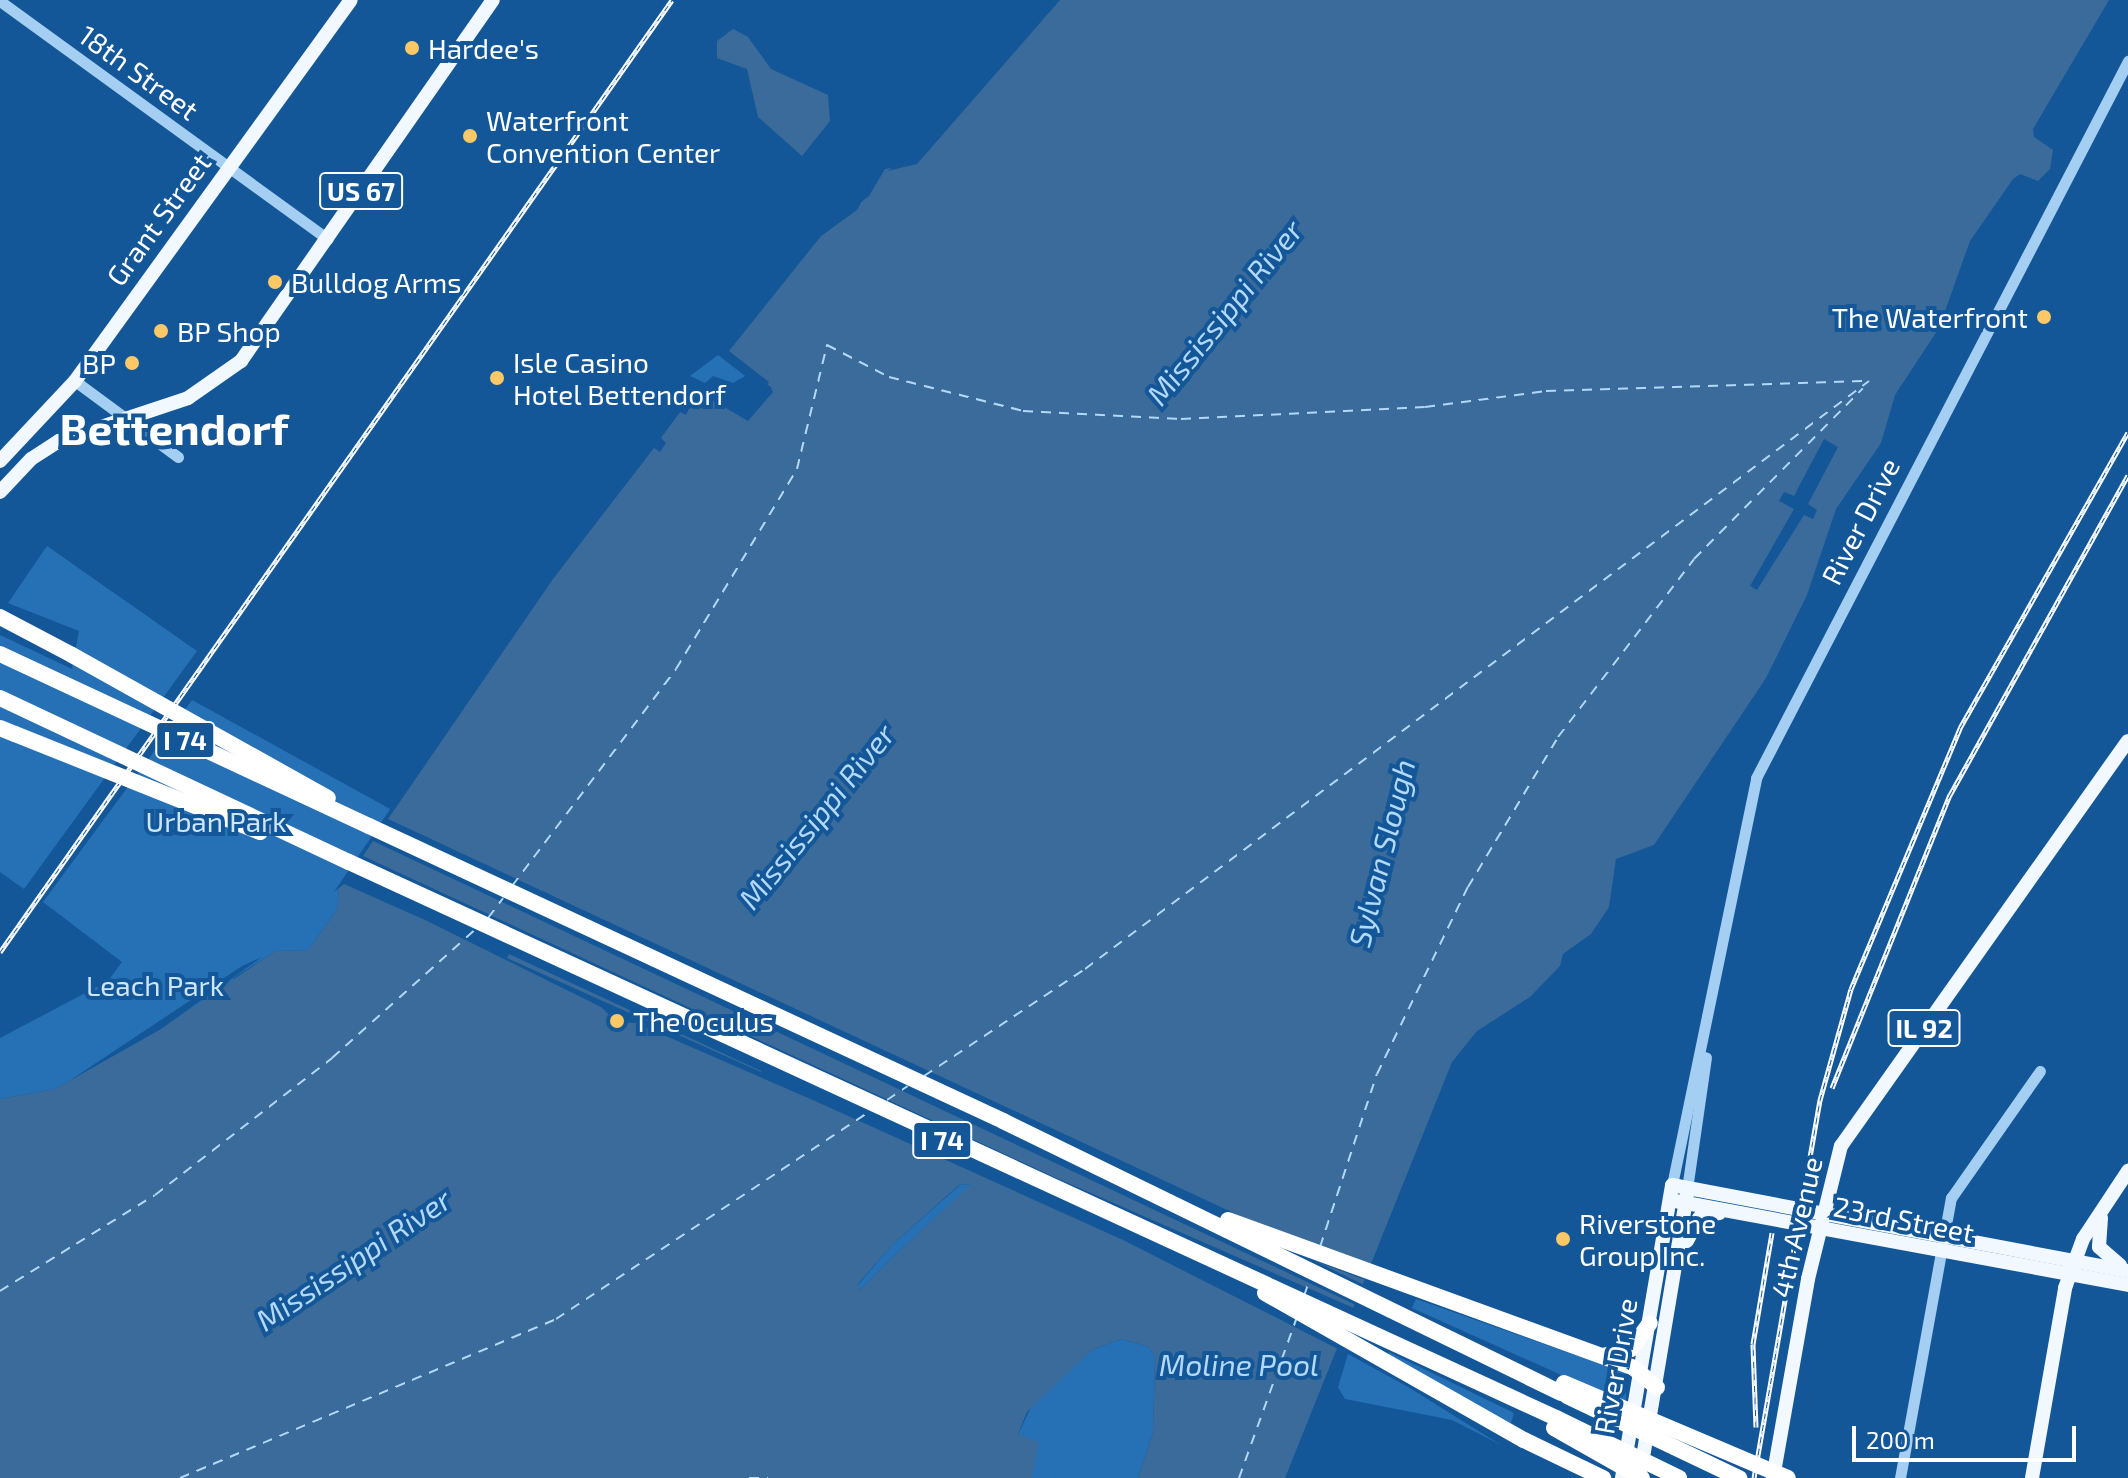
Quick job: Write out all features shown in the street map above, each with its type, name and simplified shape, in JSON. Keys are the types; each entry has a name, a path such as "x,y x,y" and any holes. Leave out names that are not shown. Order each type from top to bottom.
{"highway":[{"path":"0,617 72,655 369,826"},
{"name":"I 74","path":"0,654 1155,1195 1511,1367 1562,1388"},
{"name":"I 74","path":"0,698 1205,1257 1381,1334 1501,1391 1555,1423"},
{"path":"7,731 349,862"},
{"path":"1155,1195 1404,1288 1602,1356 1641,1372 1657,1387"},
{"path":"1205,1257 1567,1464 1586,1478"},
{"path":"1602,1356 1631,1349 1650,1323"},
{"path":"1562,1388 1739,1478"},
{"path":"1562,1388 1788,1478"},
{"path":"1555,1423 1640,1478"},
{"path":"1555,1423 1679,1478"},
{"path":"1567,1464 1603,1478"}],"main road":[{"name":"Grant Street","path":"0,461 75,381 351,0"},
{"name":"US 67","path":"0,492 51,446 203,390 256,344 493,0"},
{"name":"4th Avenue","path":"1773,1478 1821,1229 1849,1134 2128,741"},
{"path":"2032,1478 2072,1268 2124,1177"},
{"path":"2124,1177 2097,1239 2107,1259 2128,1269"},
{"name":"23rd Street","path":"1679,1194 1825,1212 1942,1246"},
{"name":"23rd Street","path":"1679,1194 1740,1215 2072,1268 2128,1285"},
{"name":"River Drive","path":"1640,1478 1670,1311 1679,1194"},
{"name":"River Drive","path":"1622,1478 1650,1323 1679,1194"},
{"path":"1670,1311 1693,1224 1707,1215 1740,1215"},
{"name":"23rd Street","path":"2072,1268 2128,1269"}],"street":[{"name":"18th Street","path":"0,1 328,239"},
{"name":"River Drive","path":"1679,1194 1706,1029 1756,778 2128,61"},
{"path":"75,381 178,457"},
{"path":"1900,1478 1953,1194 2040,1071"}],"green space":[{"path":"718,355 745,376 733,383 713,376 705,383 690,376"},
{"name":"Urban Park","path":"47,546 197,651 24,889 0,872 0,635 72,669 79,631 8,603"},
{"name":"Urban Park","path":"192,700 392,810 339,888 337,910 308,950 275,951 232,979 264,974 55,1089 0,1099 0,1038 108,981 122,962 43,902"},
{"path":"972,1184 860,1290 858,1285 892,1245 960,1185"},
{"path":"1416,1299 1626,1373 1626,1404 1412,1308"},
{"path":"1121,1339 1149,1347 1155,1357 1153,1432 1138,1478 997,1478 1034,1401 1092,1350"},
{"path":"1389,1352 1514,1413 1511,1423 1387,1356"},
{"path":"1348,1354 1501,1445 1452,1420 1345,1399 1338,1387"}],"water":[{"path":"1057,0 2109,0 2033,129 2034,137 2053,150 2050,169 2038,181 2020,174 2013,179 1970,241 1939,328 1895,395 1881,443 1836,509 1807,595 1766,678 1654,845 1616,859 1609,907 1591,934 1563,954 1560,966 1530,997 1477,1031 1452,1062 1285,1478 1138,1478 1153,1432 1155,1357 1149,1347 1121,1339 1092,1350 1027,1412 1018,1434 1039,1442 1032,1478 0,1478 0,1099 55,1089 161,1029 275,951 308,950 337,910 339,888 551,578 696,389 710,389 749,417 772,388 724,351 821,232 869,196 885,169 912,165","holes":["971,1184 860,1290 858,1284 892,1245 959,1185"]},
{"path":"733,29 748,37 771,69 828,95 830,121 802,156 758,117 747,69 717,58 717,41"}],"pier":[{"path":"1051,0 1060,0 917,164 887,171 919,152"},
{"path":"871,184 857,210 821,236 729,351 769,382 765,387 721,349 818,230"},
{"path":"709,385 749,412 770,387 773,392 748,421 697,391 686,415 680,412 661,438 666,443 660,452 654,448 553,579 388,819 1253,1222 1372,1270 1368,1281 1315,1261 1366,1286 1358,1306 373,841 363,856 1052,1176 1356,1309 1340,1350 1123,1240 636,1023 617,1022 601,1007 425,920 344,884 334,892 548,576 693,387","holes":["509,954 761,1072 507,958"]},
{"path":"1824,439 1838,447 1808,504 1817,510 1813,519 1804,515 1757,590 1750,586 1794,509 1779,501 1784,492 1794,496"},
{"path":"262,957 161,1029 69,1081 242,966"}],"ferry route":[{"path":"512,886 676,669 797,469 827,345 889,377 1023,411 1181,419 1425,407 1546,391 1870,381"},
{"path":"924,1076 1085,969 1869,381"},
{"path":"1320,1247 1377,1074 1468,887 1558,737 1694,559 1863,388"},
{"path":"488,918 503,898"},
{"path":"0,1291 155,1195 332,1058 477,928"},
{"path":"887,1100 908,1086"},
{"path":"180,1478 556,1319 872,1110"},
{"path":"1304,1296 1310,1279"},
{"path":"1239,1478 1297,1317"},
{"path":"749,1478 768,1478"}],"railway":[{"path":"0,952 672,0"},
{"path":"1754,1478 1820,1100 1851,989 1960,728 2128,432"},
{"path":"1832,1088 1950,795 2128,475"},
{"path":"1756,1427 1753,1344 1772,1233"}],"place":[{"name":"Hardee's","path":"412,48"},
{"name":"Waterfront Convention Center","path":"470,136"},
{"name":"Bulldog Arms","path":"275,282"},
{"name":"The Waterfront","path":"2044,317"},
{"name":"BP Shop","path":"161,331"},
{"name":"BP","path":"132,363"},
{"name":"Isle Casino Hotel Bettendorf","path":"497,378"},
{"name":"The Oculus","path":"617,1021"},
{"name":"Riverstone Group Inc.","path":"1563,1239"}],"district":[{"name":"Bettendorf","path":"174,428"}],"water label":[{"name":"Mississippi River","path":"1224,312"},
{"name":"Mississippi River","path":"816,816"},
{"name":"Sylvan Slough","path":"1381,853"},
{"name":"Mississippi River","path":"353,1259"},
{"name":"Moline Pool","path":"1239,1364"}],"park label":[{"name":"Leach Park","path":"155,985"}]}
